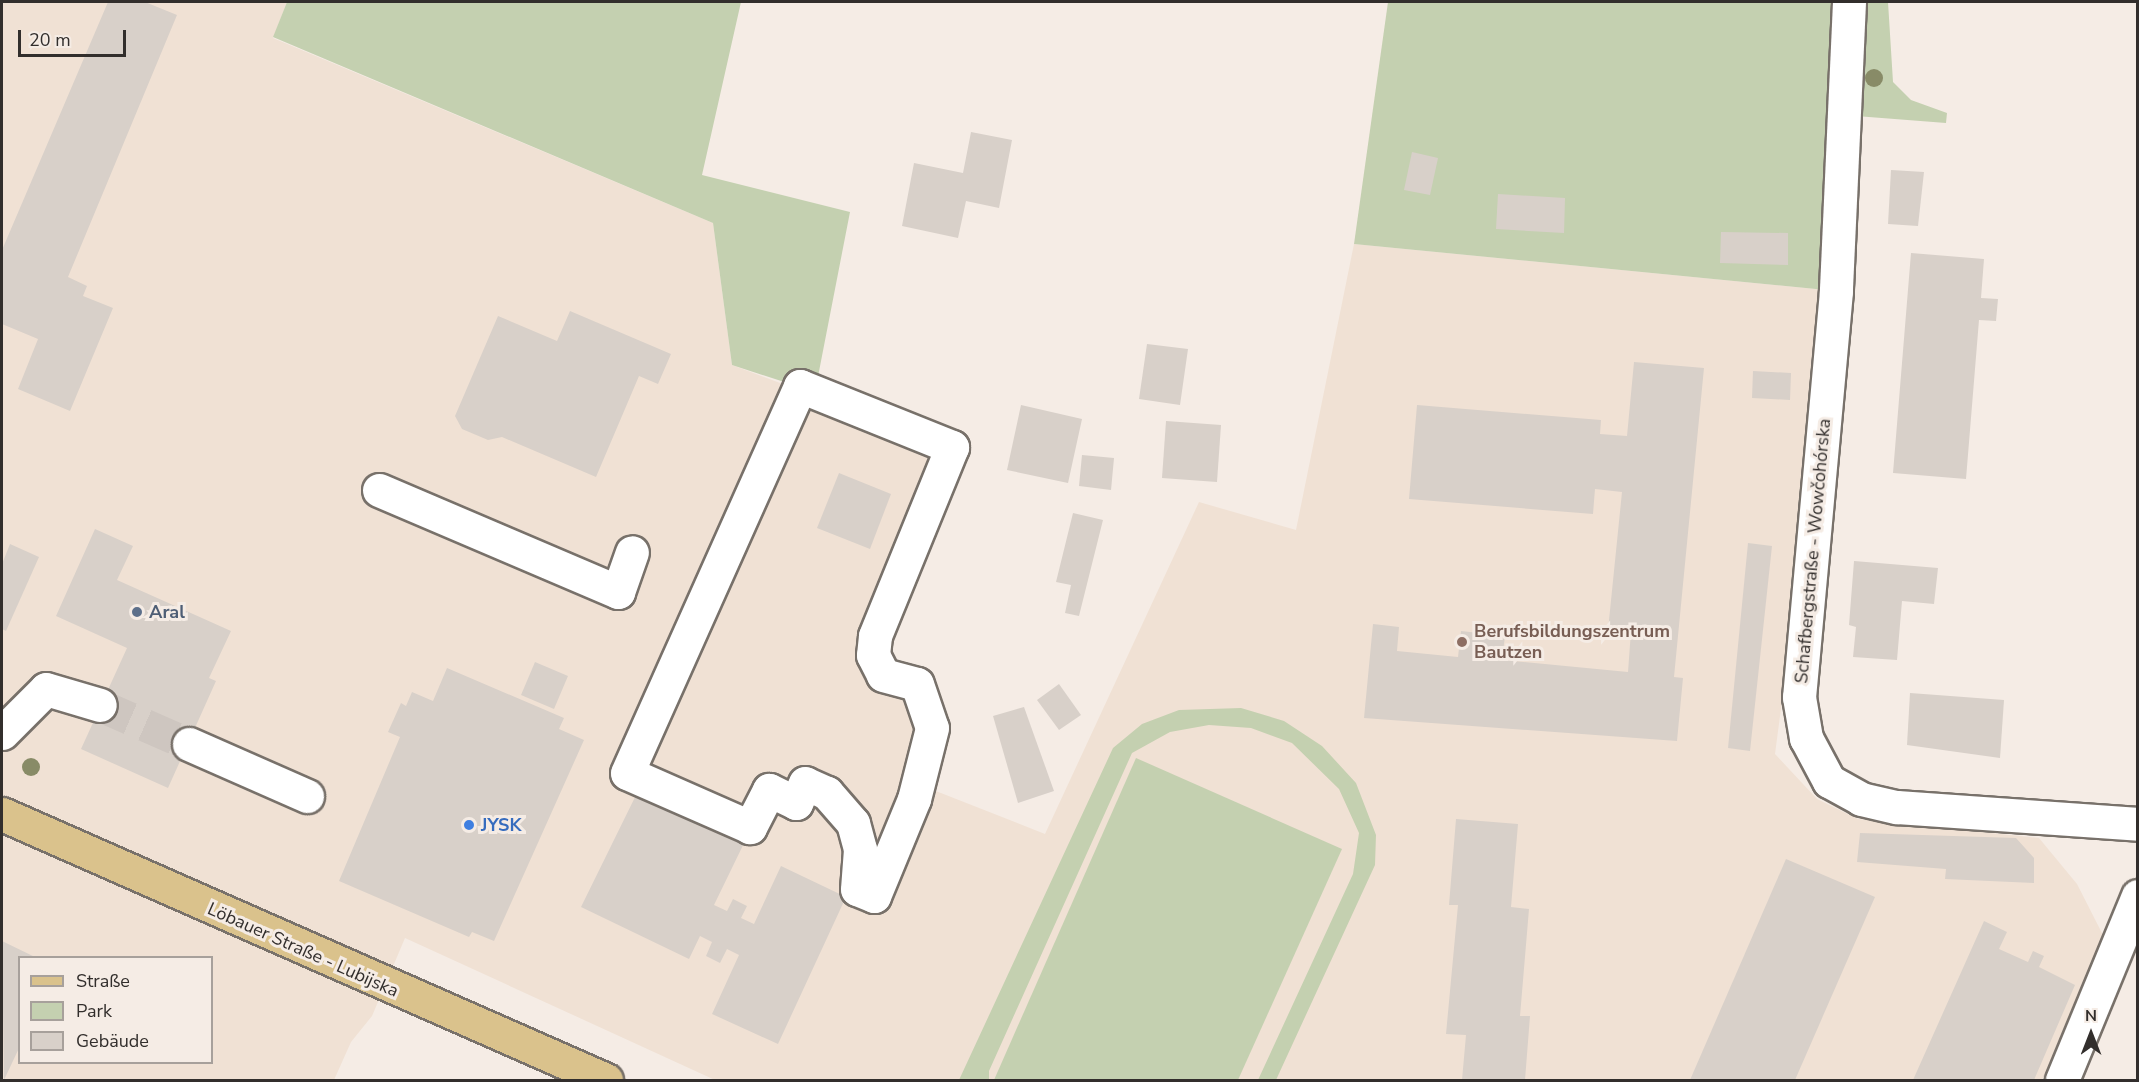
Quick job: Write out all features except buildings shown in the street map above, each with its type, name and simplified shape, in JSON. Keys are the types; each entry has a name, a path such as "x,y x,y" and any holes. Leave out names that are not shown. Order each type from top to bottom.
{"main road":[{"name":"Löbauer Straße - Lubijska","path":"2,814 606,1080"}],"street":[{"name":"Schafbergstraße - Wowčohórska","path":"1849,2 1836,291 1799,697 1806,738 1829,781 1861,799 1897,807 2138,824"},
{"path":"800,386 952,447 875,636 873,655 883,675 917,684 932,728 914,799 874,896 857,888 861,849 853,823 827,793 805,783 796,803 769,790 750,827 627,773 800,386"},
{"path":"379,490 420,520 596,594 618,592 632,552"},
{"path":"2,733 46,689 100,705"},
{"path":"189,744 307,796"},
{"path":"2062,1080 2138,897"}],"shaded area":[{"path":"2,2 287,2 273,38 713,223 732,365 952,447 873,655 917,684 918,784 1045,834 1199,502 1296,530 1354,244 1836,291 1775,754 1817,799 1858,819 2039,838 2077,884 2105,939 2042,1080 715,1080 405,938 372,1016 351,1042 334,1080 2,1080"}],"green space":[{"path":"287,2 741,2 702,175 850,212 815,392 732,365 713,223 273,37"},
{"path":"1388,2 1849,2 1836,291 1354,244"},
{"path":"1858,2 1888,2 1893,82 1911,100 1947,113 1946,123 1856,116"},
{"path":"1241,708 1284,721 1322,746 1356,783 1376,835 1375,865 1276,1080 1258,1080 1353,874 1359,833 1339,789 1292,743 1251,728 1209,725 1170,732 1132,753 989,1071 989,1080 959,1080 1113,748 1142,724 1179,710"},
{"path":"1136,758 1342,849 1238,1080 994,1080"}],"tunnel":[{"path":"100,705 189,744"}],"place":[{"name":"Aral","path":"137,612"},
{"name":"Berufsbildungszentrum Bautzen","path":"1462,642"},
{"name":"JYSK","path":"469,825"}]}
